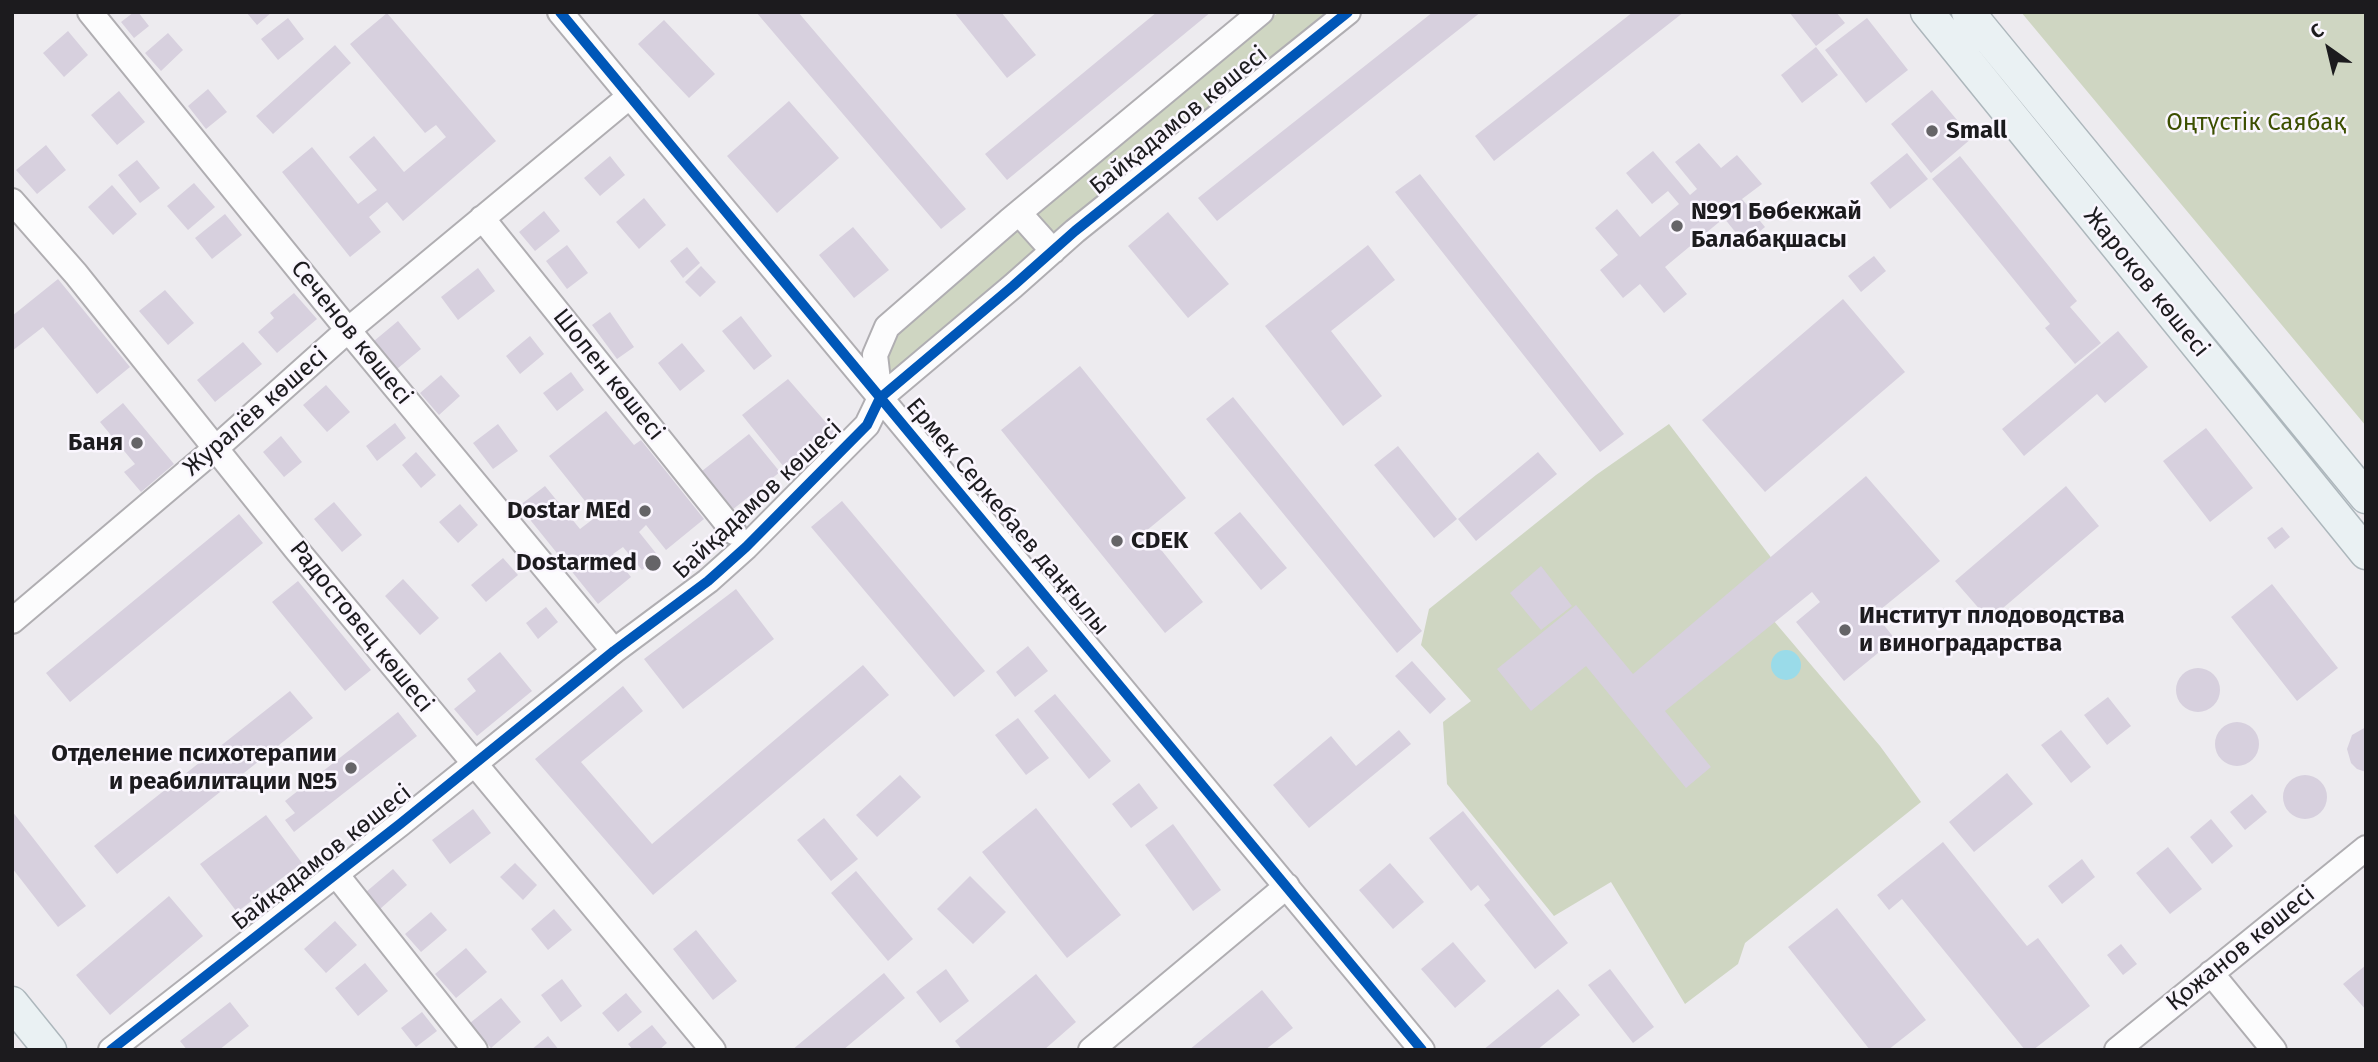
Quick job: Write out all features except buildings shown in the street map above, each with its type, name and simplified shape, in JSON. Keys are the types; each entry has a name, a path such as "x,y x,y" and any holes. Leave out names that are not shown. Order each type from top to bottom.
{"main road":[{"name":"Жароков көшесі","path":"1927,12 2366,553"},
{"name":"Жароков көшесі","path":"1972,17 2366,497"},
{"path":"1950,40 1972,17"},
{"path":"12,1003 50,1050"}],"street":[{"name":"Сеченов көшесі","path":"90,12 348,330 614,651"},
{"name":"Ермек Серкебаев даңғылы","path":"560,12 1422,1050"},
{"name":"Байқадамов көшесі","path":"880,398 875,355 887,327 1261,12"},
{"name":"Байқадамов көшесі","path":"111,1050 614,651 708,581 746,547 867,425 880,398 1053,251 1348,12"},
{"name":"Журалёв көшесі","path":"12,621 216,448 348,330 629,96"},
{"name":"Радостовец көшесі","path":"12,201 76,274 474,764 713,1050"},
{"path":"1019,214 1053,251"},
{"name":"Шопен көшесі","path":"482,218 734,533"},
{"name":"Қожанов көшесі","path":"2117,1050 2366,848"},
{"path":"335,873 475,1050"},
{"path":"1091,1050 1287,886"},
{"path":"2211,973 2274,1050"}],"green space":[{"path":"1279,12 1339,12 883,388 883,341"},
{"name":"Оңтүстік Саябақ","path":"2021,12 2366,12 2366,426"},
{"path":"1669,424 1773,560 1745,587 1880,746 1921,802 1745,943 1738,964 1685,1004 1611,882 1554,916 1447,784 1443,722 1471,701 1421,645 1429,609 1596,475"}],"water":[{"path":"1786,650 1792,651 1800,659 1800,671 1792,679 1786,680 1780,679 1772,671 1771,665 1772,659 1780,651"}],"cycle path":[{"path":"560,12 1422,1050"},
{"path":"111,1050 400,824 614,651 708,581 746,547 867,425 880,398 1075,231 1348,12"}],"place":[{"name":"Small","path":"1932,131"},
{"name":"№91 Бөбекжай Балабақшасы","path":"1677,226"},
{"name":"Баня","path":"137,443"},
{"name":"Dostar MEd","path":"645,511"},
{"name":"CDEK","path":"1117,541"},
{"name":"Dostarmed","path":"653,563"},
{"name":"Институт плодоводства и виноградарства","path":"1845,630"},
{"name":"Отделение психотерапии и реабилитации №5","path":"351,768"}]}
